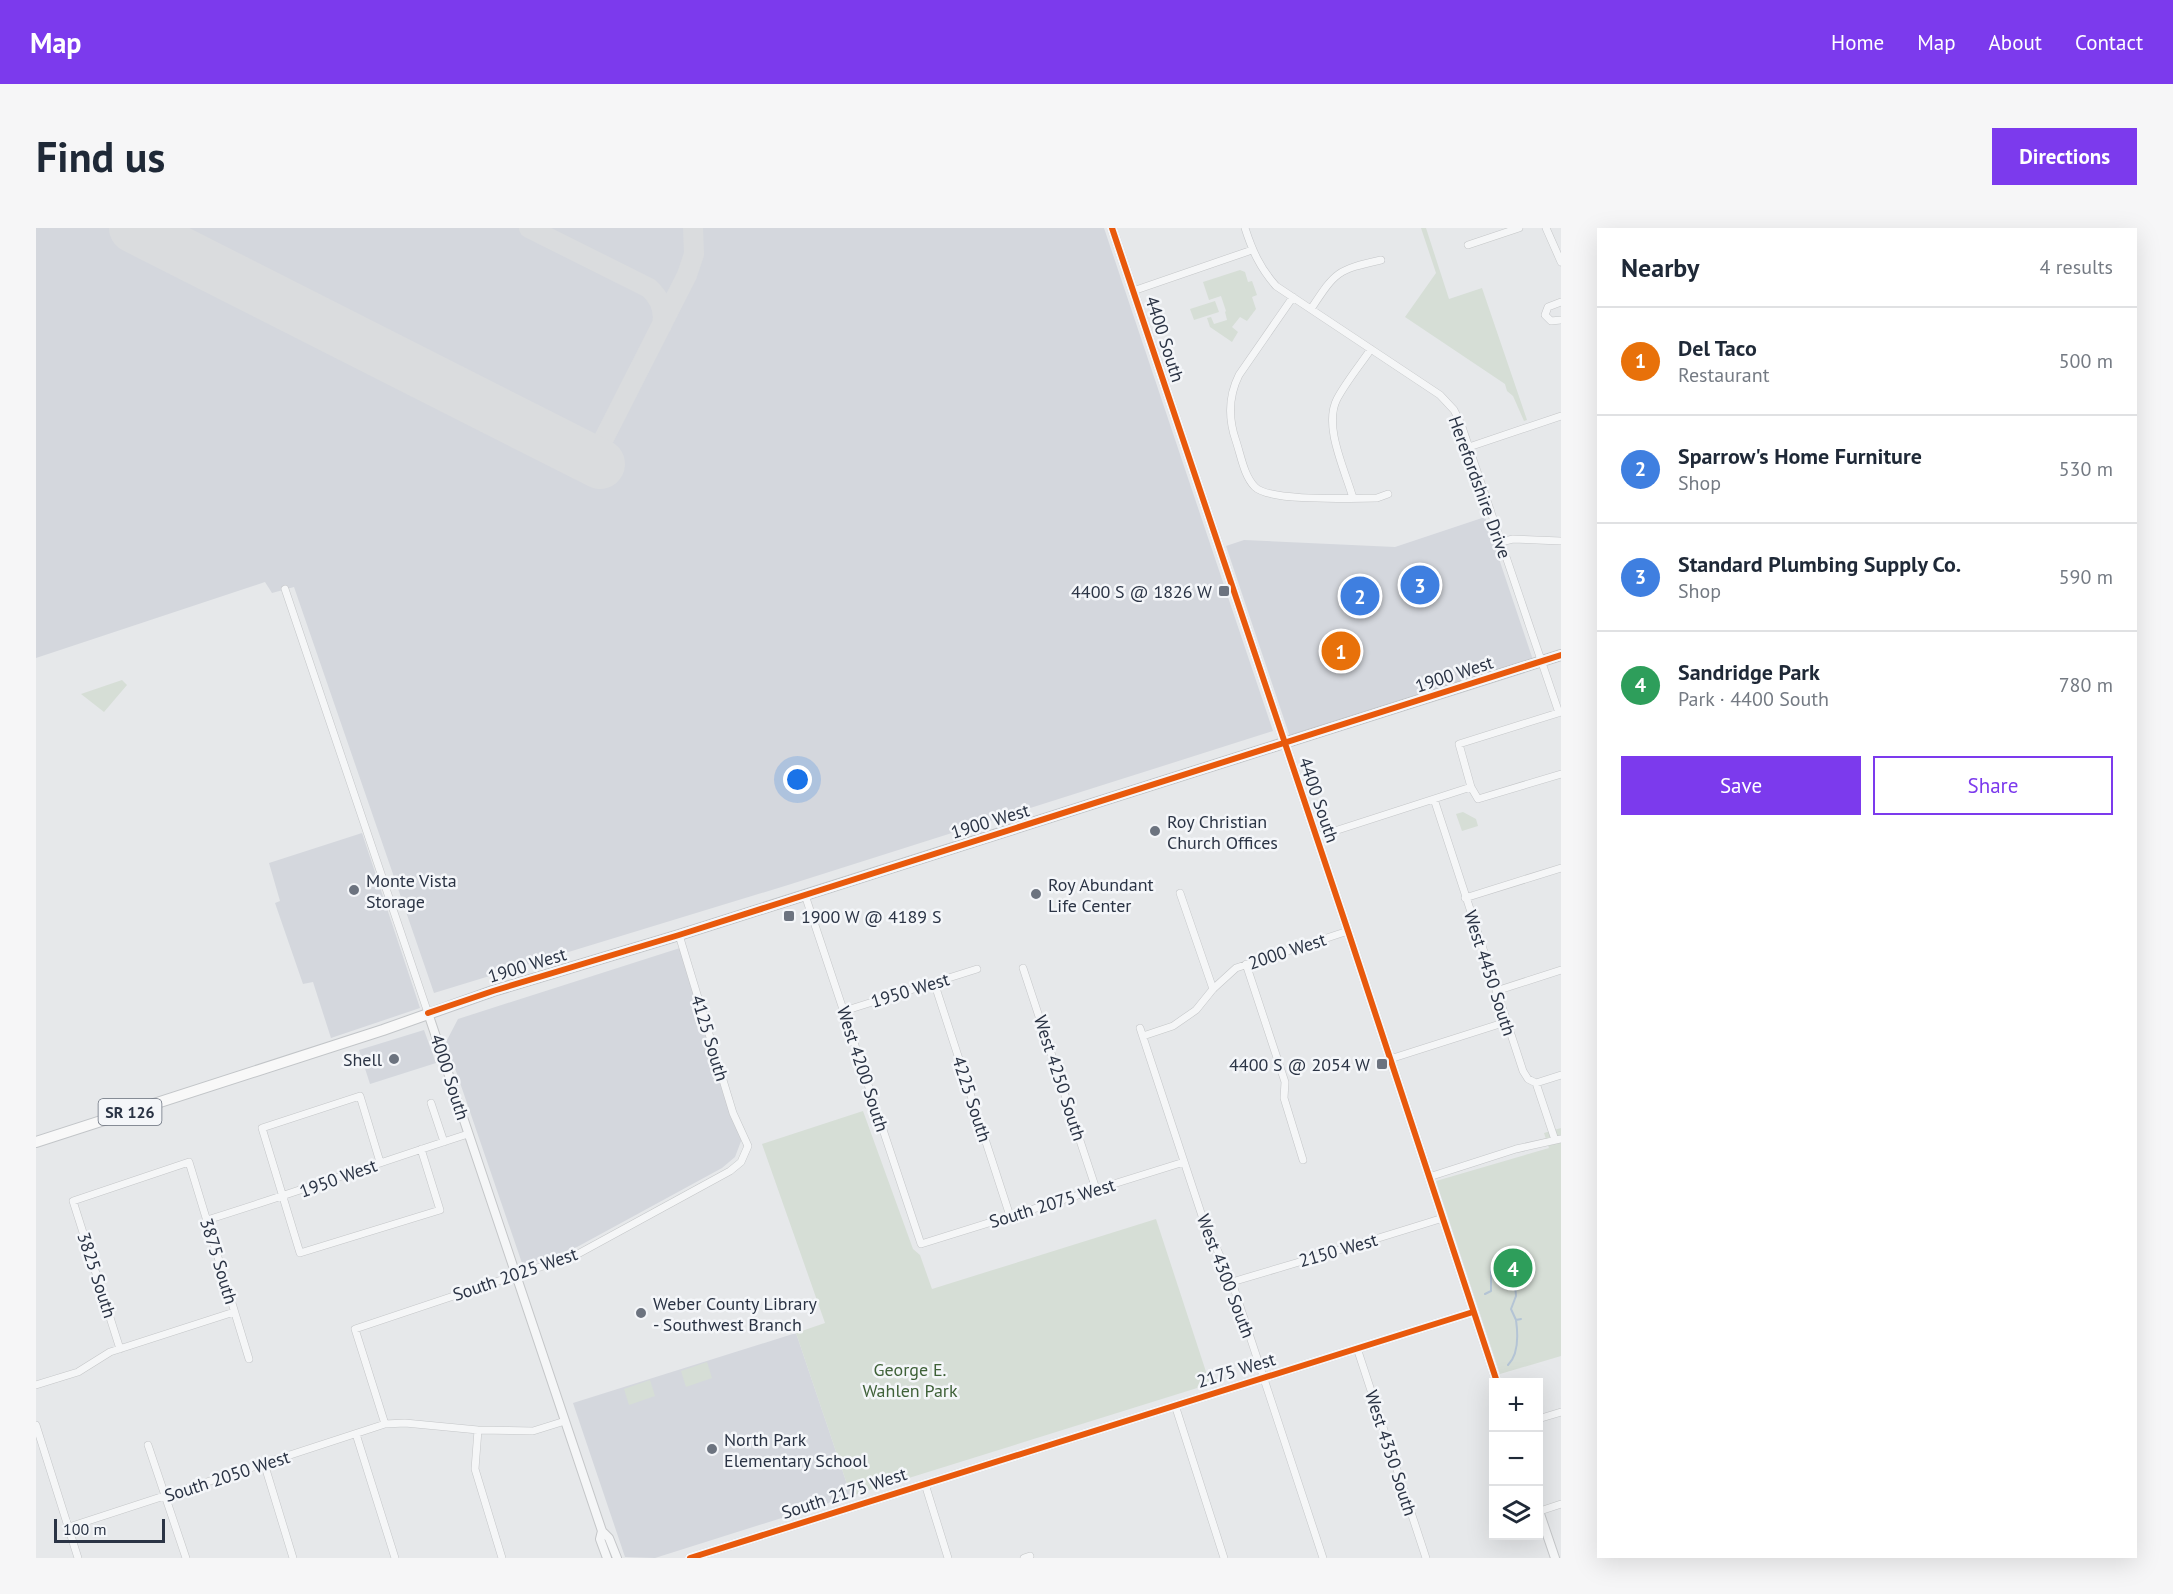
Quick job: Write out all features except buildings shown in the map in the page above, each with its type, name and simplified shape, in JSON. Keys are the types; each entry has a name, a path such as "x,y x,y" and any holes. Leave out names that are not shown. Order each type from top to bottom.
{"main road":[{"name":"1900 West","path":"36,1142 244,1076 493,991 679,935 1561,655"}],"street":[{"name":"4400 South","path":"1112,228 1495,1378"},
{"name":"Herefordshire Drive","path":"1245,228 1252,250 1263,271 1276,286 1440,395 1454,411 1469,447 1540,662 1560,712"},
{"path":"1468,245 1519,228"},
{"path":"1546,228 1561,262"},
{"path":"1133,291 1252,250"},
{"path":"1311,309 1329,281 1339,272 1381,260"},
{"path":"1293,297 1239,375 1232,389 1229,407 1231,428 1247,474 1256,488 1280,497 1377,498 1388,494"},
{"path":"1561,302 1548,308 1545,315 1551,321 1561,320"},
{"path":"1353,498 1333,431 1332,420 1337,399 1371,349"},
{"path":"1469,447 1561,416"},
{"path":"1501,542 1513,539 1561,541"},
{"name":"4000 South","path":"285,589 602,1531 609,1538 617,1558"},
{"path":"1560,712 1459,744 1471,787 1478,799 1561,774"},
{"path":"1316,837 1471,787"},
{"name":"West 4450 South","path":"1434,799 1523,1071 1528,1079 1536,1083 1558,1140"},
{"path":"1466,898 1561,868"},
{"path":"1180,893 1213,989"},
{"name":"West 4200 South","path":"805,895 921,1244"},
{"name":"2000 West","path":"1143,1036 1173,1026 1196,1011 1213,989 1236,968 1348,931"},
{"name":"4125 South","path":"679,935 733,1113 745,1141"},
{"path":"1246,964 1285,1082 1284,1098 1303,1160"},
{"name":"West 4250 South","path":"1023,968 1096,1189"},
{"name":"1950 West","path":"843,1011 977,969"},
{"path":"1496,991 1561,970"},
{"name":"4225 South","path":"934,982 1010,1216"},
{"path":"1390,1059 1506,1022"},
{"name":"West 4300 South","path":"1140,1028 1203,1219 1232,1282 1323,1558"},
{"path":"1536,1083 1561,1075"},
{"path":"380,1162 360,1096 262,1128 300,1253 440,1210 421,1149"},
{"path":"431,1103 444,1142"},
{"name":"1950 West","path":"207,1220 284,1197 380,1162 468,1134"},
{"path":"1429,1177 1516,1149 1558,1140"},
{"name":"South 2025 West","path":"385,1424 355,1329 576,1255 730,1171 741,1162 745,1154 748,1146 745,1141"},
{"name":"3825 South","path":"120,1349 73,1201 189,1162"},
{"name":"3875 South","path":"189,1162 249,1359"},
{"name":"South 2075 West","path":"921,1244 1184,1162"},
{"name":"2150 West","path":"1232,1282 1443,1218"},
{"path":"36,1385 78,1372 110,1352 234,1312"},
{"name":"2175 West","path":"1008,1458 1473,1312"},
{"name":"West 4350 South","path":"1356,1348 1426,1558"},
{"path":"1175,1405 1224,1558"},
{"path":"1543,1418 1561,1412"},
{"path":"385,1424 405,1423 478,1430 533,1431 565,1421"},
{"name":"South 2050 West","path":"69,1527 385,1424"},
{"path":"36,1425 78,1558"},
{"path":"478,1430 475,1469 502,1558"},
{"path":"356,1434 395,1558"},
{"path":"148,1445 186,1558"},
{"name":"South 2175 West","path":"690,1558 1008,1458"},
{"path":"264,1463 293,1558"},
{"path":"925,1484 948,1558"},
{"path":"1543,1509 1561,1504"},
{"path":"1543,1522 1555,1558"},
{"name":"4000 South","path":"602,1531 600,1539 607,1558"}],"shaded area":[{"path":"36,228 1104,228 1273,731 788,885 434,993 294,587 272,593 265,582 36,658"},
{"path":"1485,517 1533,660 1290,737 1226,546 1244,540 1395,547"},
{"path":"362,833 420,1008 331,1038 313,982 303,984 275,903 280,901 269,863"},
{"path":"680,948 743,1136 735,1157 722,1168 577,1247 523,1266 446,1042 458,1019"},
{"path":"424,1030 436,1063 370,1084 359,1050"},
{"name":"North Park Elementary School","path":"796,1333 851,1496 655,1558 625,1557 573,1403"}],"green space":[{"path":"1421,228 1426,228 1449,299 1482,288 1527,420 1524,421 1505,384 1405,317 1436,273"},
{"path":"1240,270 1245,272 1248,282 1252,281 1257,295 1252,297 1256,309 1247,321 1240,317 1232,327 1238,332 1232,342 1210,327 1207,318 1211,317 1214,324 1227,320 1226,311 1221,296 1209,300 1203,282"},
{"path":"1215,301 1219,312 1194,320 1190,309"},
{"path":"122,680 127,685 104,712 81,694"},
{"path":"1463,812 1476,819 1478,826 1462,831 1456,814"},
{"name":"George E. Wahlen Park","path":"863,1111 913,1249 920,1255 932,1289 1156,1219 1210,1384 851,1496 796,1333 825,1323 762,1144"},
{"path":"1561,1128 1561,1356 1500,1374 1436,1181 1549,1148 1544,1133"},
{"path":"707,1362 712,1378 686,1387 681,1371"},
{"path":"650,1380 655,1396 629,1405 624,1389"}],"waterway":[{"path":"1485,1294 1491,1291 1491,1268 1494,1267 1504,1272 1515,1284 1516,1296 1511,1309 1516,1320 1521,1319"},
{"path":"1508,1365 1516,1350 1516,1320"}],"taxiway":[{"path":"529,228 649,288 661,305 662,325"},
{"path":"593,460 687,275 694,254 693,228"}],"runway":[{"path":"134,228 600,464"}],"cycle path":[{"path":"1112,228 1496,1378"},
{"path":"428,1013 1561,655"},
{"path":"690,1558 1473,1312"}],"place":[{"name":"Standard Plumbing Supply Co.","path":"1420,585"},
{"name":"4400 S @ 1826 W","path":"1224,591"},
{"name":"Sparrow's Home Furniture","path":"1360,596"},
{"name":"Del Taco","path":"1341,651"},
{"name":"Roy Christian Church Offices","path":"1155,831"},
{"name":"Monte Vista Storage","path":"354,890"},
{"name":"Roy Abundant Life Center","path":"1036,894"},
{"name":"1900 W @ 4189 S","path":"789,916"},
{"name":"Shell","path":"394,1059"},
{"name":"4400 S @ 2054 W","path":"1382,1064"},
{"name":"Sandridge Park","path":"1513,1268"},
{"name":"Weber County Library - Southwest Branch","path":"641,1313"},
{"name":"North Park Elementary School","path":"712,1449"}]}
